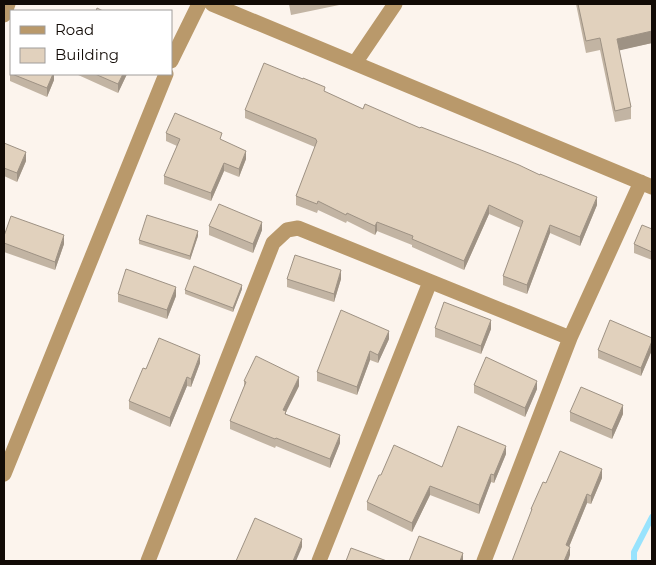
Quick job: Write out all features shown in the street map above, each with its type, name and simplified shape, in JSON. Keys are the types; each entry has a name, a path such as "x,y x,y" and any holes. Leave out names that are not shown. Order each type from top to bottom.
{"street":[{"path":"4,15 8,4"},
{"path":"172,59 200,4"},
{"path":"212,4 647,184 570,338 484,561"},
{"path":"355,63 395,4"},
{"path":"4,474 166,75"},
{"path":"148,561 273,243 287,230 298,228 570,338"},
{"path":"319,561 430,282"}],"building":[{"path":"578,4 652,4 652,31 617,39 631,107 615,111 600,38 586,41"},
{"path":"264,63 325,87 324,91 363,109 365,104 420,128 481,150 597,197 580,237 550,225 527,285 503,276 523,221 489,205 464,261 412,239 413,236 377,222 375,226 347,213 346,215 318,201 317,204 296,196 317,141 245,110"},
{"path":"14,75 53,75 47,88"},
{"path":"97,75 122,75 118,84"},
{"path":"175,113 222,133 220,139 246,151 239,169 224,163 211,193 164,176 180,139 166,133"},
{"path":"4,143 26,152 17,173 4,168"},
{"path":"219,204 262,222 253,244 209,226"},
{"path":"147,215 198,231 190,256 139,240"},
{"path":"11,216 64,235 55,262 4,243 4,236"},
{"path":"642,225 652,229 652,252 634,244"},
{"path":"295,255 341,270 334,294 287,279"},
{"path":"194,266 242,285 233,308 185,290"},
{"path":"126,269 176,287 167,310 118,294"},
{"path":"444,302 491,320 481,346 435,328"},
{"path":"341,310 389,331 378,355 370,351 357,387 317,372"},
{"path":"610,320 652,338 641,368 598,350"},
{"path":"159,338 200,355 191,379 187,377 170,418 129,401 143,368 146,369"},
{"path":"256,356 299,377 283,410 286,411 285,414 340,435 330,459 230,421 246,382 244,381"},
{"path":"486,357 537,381 525,408 474,385"},
{"path":"581,387 623,405 612,430 570,412"},
{"path":"458,426 506,446 494,475 491,474 479,505 430,486 412,523 367,502 394,445 442,467"},
{"path":"560,451 602,469 591,496 587,494 566,545 570,547 564,561 512,561 531,509 543,482 546,483"},
{"path":"255,518 302,539 293,561 236,561"},
{"path":"419,536 463,553 460,561 409,561"},
{"path":"351,548 387,561 346,561"}],"waterway":[{"path":"634,561 634,552 652,517"}]}
